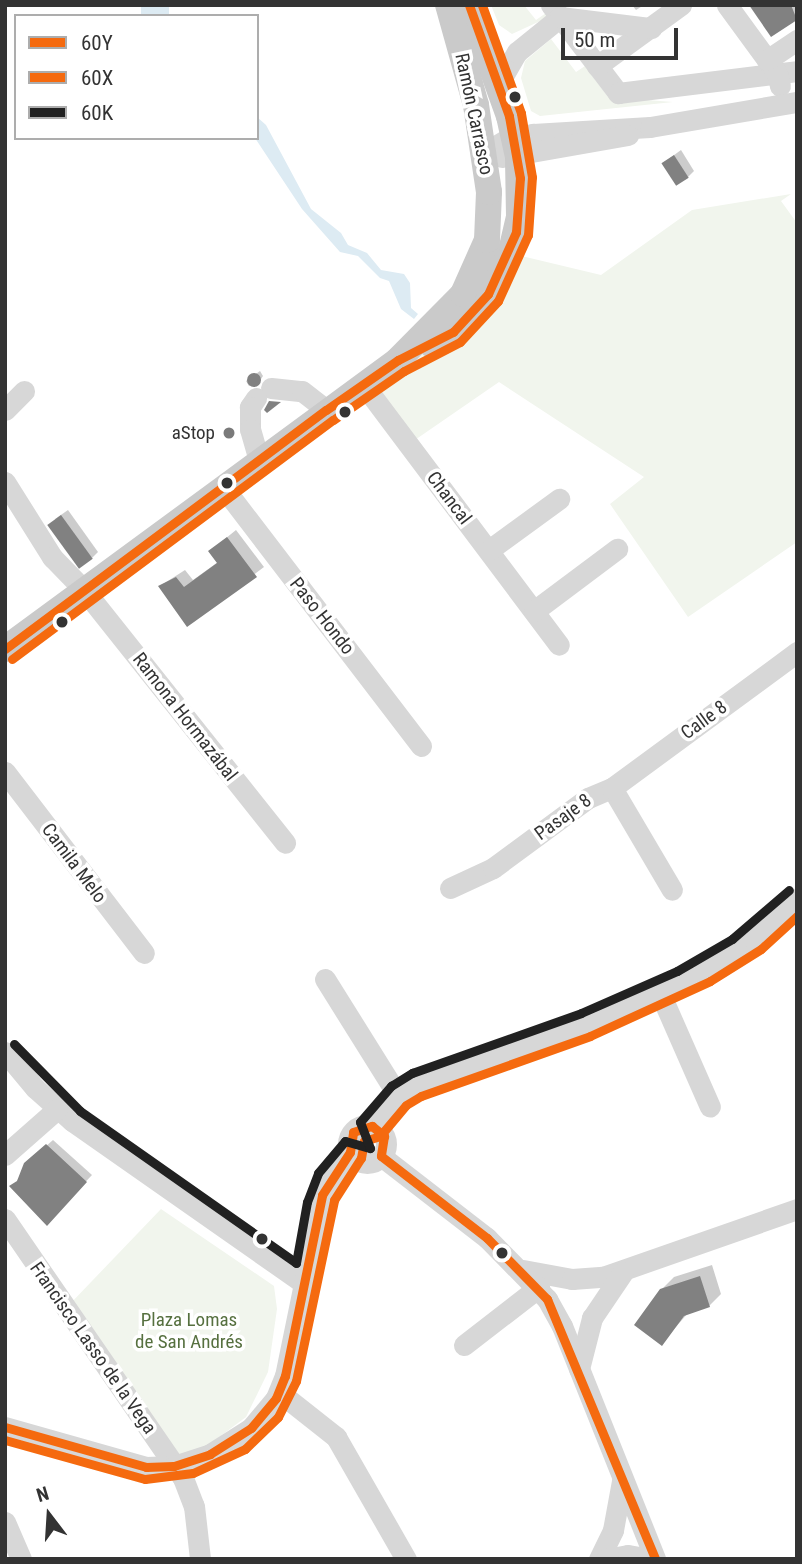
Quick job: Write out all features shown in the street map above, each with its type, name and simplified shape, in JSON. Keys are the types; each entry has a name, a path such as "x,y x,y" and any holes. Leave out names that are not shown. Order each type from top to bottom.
{"main road":[{"name":"Ramón Carrasco","path":"398,360 456,303 477,269 489,224 484,153 449,5"},
{"name":"Ramón Carrasco","path":"5,649 326,410 398,360 453,331 476,310 497,279 518,224 516,147 499,83 469,5"}],"street":[{"path":"597,66 681,5"},
{"path":"484,153 516,147 600,143 650,127 789,104 781,69 727,5"},
{"path":"556,11 651,28"},
{"path":"499,83 524,46 556,11"},
{"path":"556,11 618,93 680,87 781,69"},
{"path":"781,69 797,40"},
{"path":"483,43 524,46"},
{"path":"680,87 684,122"},
{"name":"Chancal","path":"363,384 559,645"},
{"path":"5,410 24,391"},
{"path":"259,460 250,429 250,407 263,393 302,391 326,410"},
{"name":"Ramona Hormazábal","path":"5,482 52,557 84,590 285,844"},
{"name":"Paso Hondo","path":"223,487 421,746"},
{"path":"489,550 559,499"},
{"path":"534,611 617,549"},
{"name":"Calle 8","path":"612,788 797,652"},
{"name":"Camila Melo","path":"5,772 144,953"},
{"name":"Pasaje 8","path":"450,888 493,868 588,798 612,788 671,890"},
{"path":"5,1427 130,1465 174,1466 210,1454 238,1439 260,1419 279,1392 322,1195 350,1152 353,1132 372,1126 398,1096 426,1081 574,1029 660,993 739,950 797,898"},
{"path":"325,979 398,1096"},
{"path":"660,993 710,1107"},
{"path":"5,1052 57,1109 304,1284"},
{"path":"5,1155 57,1109"},
{"path":"372,1126 384,1136 382,1156"},
{"path":"350,1152 367,1163 382,1156"},
{"path":"382,1156 523,1270 539,1287 562,1326 653,1559"},
{"path":"523,1270 572,1279 623,1272 797,1209"},
{"name":"Francisco Lasso de la Vega","path":"5,1219 174,1466 194,1506 200,1559"},
{"path":"579,1369 592,1318 623,1272"},
{"path":"464,1345 539,1287"},
{"path":"279,1392 336,1437 406,1559"},
{"path":"599,1559 616,1521 622,1480"},
{"path":"5,1522 21,1559"},
{"path":"606,1559 628,1555 653,1559"}],"green space":[{"path":"491,5 524,5 536,20 546,13 549,17 512,34 499,25"},
{"path":"551,39 576,72 585,66 608,97 673,102 540,116 531,111 521,78 525,61"},
{"path":"791,194 781,201 797,223 797,542 688,617 610,504 644,477 499,382 412,442 376,393 437,342 509,253 601,275 692,210"},
{"name":"Plaza Lomas de San Andrés","path":"161,1209 274,1286 277,1309 268,1372 246,1417 210,1444 173,1459 69,1305"}],"shaded area":[{"path":"141,5 169,5 169,14 141,14"},
{"path":"259,119 266,125 311,209 341,233 348,245 367,253 381,270 404,274 410,283 411,308 418,314 414,319 401,309 389,281 380,278 358,256 340,252 302,209 256,140 259,140"}],"building":[{"path":"749,5 791,5 797,20 771,37"},
{"path":"674,155 689,178 676,186 661,163"},
{"path":"251,373 257,373 261,380 257,387 251,387 247,383 247,377"},
{"path":"269,401 281,402 267,413 264,410"},
{"path":"61,515 93,559 79,569 47,525"},
{"path":"227,537 257,577 187,627 158,586 176,577 184,587 217,563 208,551"},
{"path":"46,1144 87,1182 47,1226 9,1186 17,1181 24,1163"},
{"path":"700,1276 710,1307 684,1316 662,1346 634,1325 660,1289"}],"transit line":[{"name":"60Y","path":"5,649 326,410 398,360 453,332 488,294 516,232 520,178 509,116 469,5"},
{"name":"60X","path":"12,659 333,420 404,371 460,342 498,301 528,235 532,177 521,113 482,5"},
{"name":"60K","path":"14,1044 80,1111 296,1263 307,1202 318,1173 345,1141 370,1148 360,1122 391,1086 412,1073 581,1013 677,971 732,939 789,890"},
{"name":"60X","path":"5,1440 145,1479 193,1473 245,1449 278,1417 296,1381 334,1200 361,1158 364,1141 380,1136 406,1105 421,1096 590,1036 710,981 761,949 797,916"},
{"name":"60Y","path":"5,1427 146,1467 174,1466 210,1454 251,1428 276,1398 285,1376 322,1195 350,1152 353,1132 372,1126 384,1136 381,1156 487,1238 547,1299 655,1559"}],"place":[{"name":"aStop","path":"229,433"}]}
